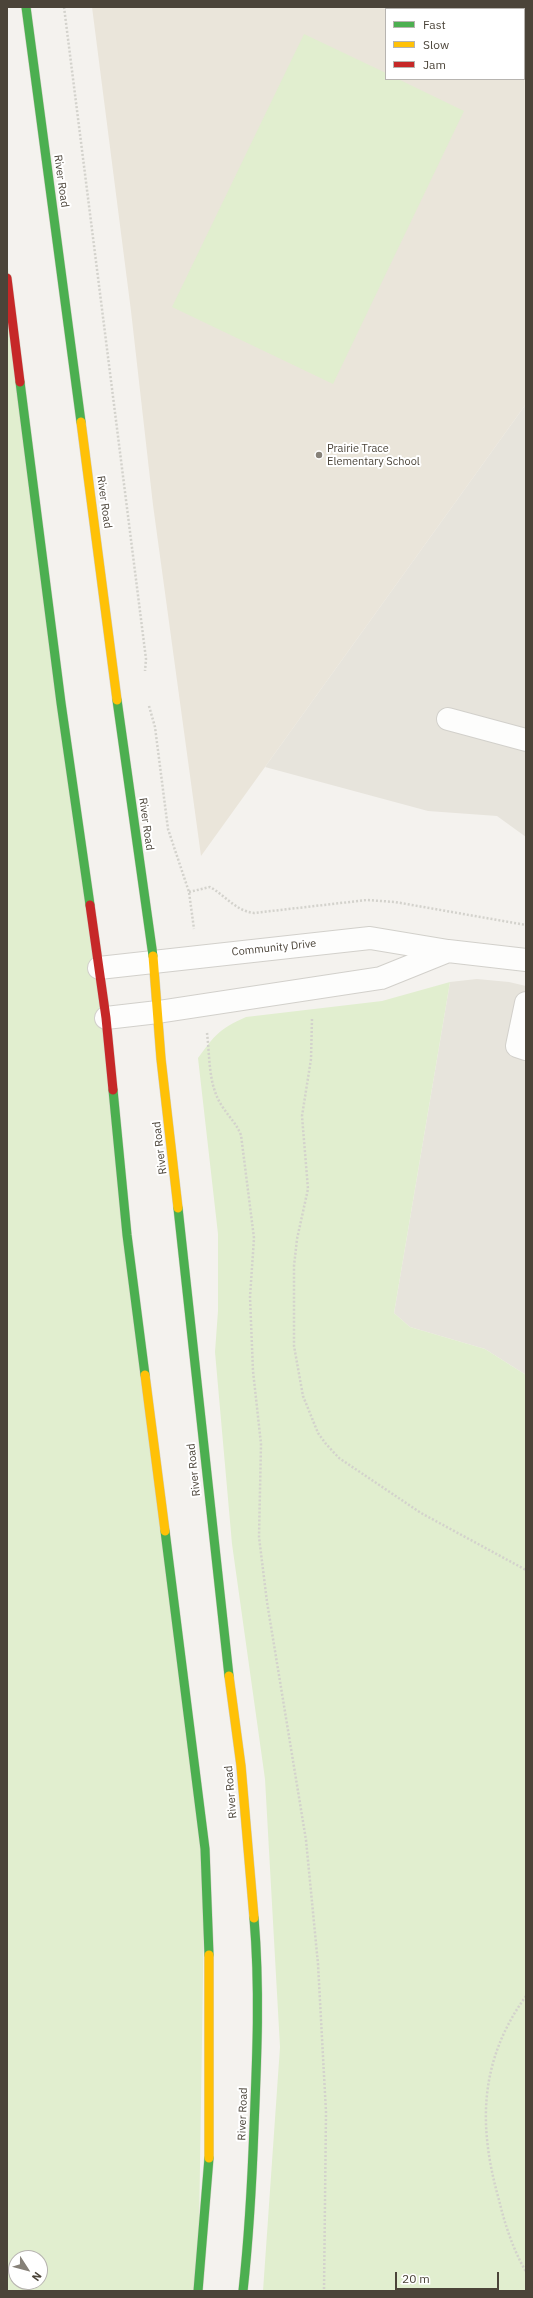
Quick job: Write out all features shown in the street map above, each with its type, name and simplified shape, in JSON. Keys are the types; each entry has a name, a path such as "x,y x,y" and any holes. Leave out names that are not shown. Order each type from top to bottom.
{"main road":[{"name":"River Road","path":"26,7 137,850 154,962 161,1059 182,1238 226,1652 241,1766 255,1934 258,2006 249,2237 243,2291"},
{"path":"7,278 61,703 106,1018 128,1242 205,1849 210,1933 210,2149 198,2291"}],"street":[{"path":"448,719 526,740"},
{"name":"Community Drive","path":"99,968 370,938 448,951 526,960"},
{"name":"Community Drive","path":"106,1018 203,1006 381,978 448,951"},
{"path":"526,1003 517,1046 526,1049"}],"path":[{"path":"64,7 146,659 145,676"},
{"path":"147,701 155,727 168,829 189,892 196,957"},
{"path":"189,892 210,887 220,892 239,910 254,913 367,900 395,902 526,925"},
{"path":"203,1006 214,1088 222,1106 237,1124 241,1135 254,1238 250,1297 253,1371 261,1444 259,1537 267,1602 306,1840 318,1964 326,2112 324,2291"},
{"path":"312,1016 311,1059 302,1116 308,1188 297,1239 294,1273 294,1346 303,1396 318,1433 339,1458 422,1513 526,1570"},
{"path":"526,1996 510,2022 499,2048 486,2094 485,2117 488,2157 494,2184 517,2256 526,2272"}],"shaded area":[{"name":"Prairie Trace Elementary School","path":"92,7 526,7 526,404 201,856 153,505 131,311"},
{"path":"526,404 526,837 497,816 428,811 265,767"},
{"path":"477,979 509,982 526,986 526,1375 485,1349 410,1327 394,1313 450,982"}],"green space":[{"path":"304,34 385,73 385,80 400,80 464,111 333,384 172,307"},
{"path":"7,260 99,968 205,1849 198,2291 7,2291"},
{"path":"450,982 394,1313 410,1327 485,1349 526,1375 526,2291 263,2291 280,2047 265,1779 232,1544 215,1352 218,1311 218,1234 198,1058 218,1033 246,1017 382,1001"}],"traffic: fast":[{"path":"26,7 81,422"},
{"path":"20,382 61,703 90,905"},
{"path":"117,700 153,956"},
{"path":"113,1090 127,1235 145,1375"},
{"path":"178,1208 229,1676"},
{"path":"165,1531 205,1849 209,1955"},
{"path":"243,2291 251,2189 257,2049 257,1970 254,1918"},
{"path":"198,2291 209,2158"}],"traffic: slow":[{"path":"81,422 117,700"},
{"path":"153,956 161,1059 178,1208"},
{"path":"145,1375 165,1531"},
{"path":"229,1676 241,1766 254,1918"},
{"path":"209,1955 209,2158"}],"traffic: jam":[{"path":"7,278 20,382"},
{"path":"90,905 106,1018 113,1090"}],"place":[{"name":"Prairie Trace Elementary School","path":"319,455"}]}
